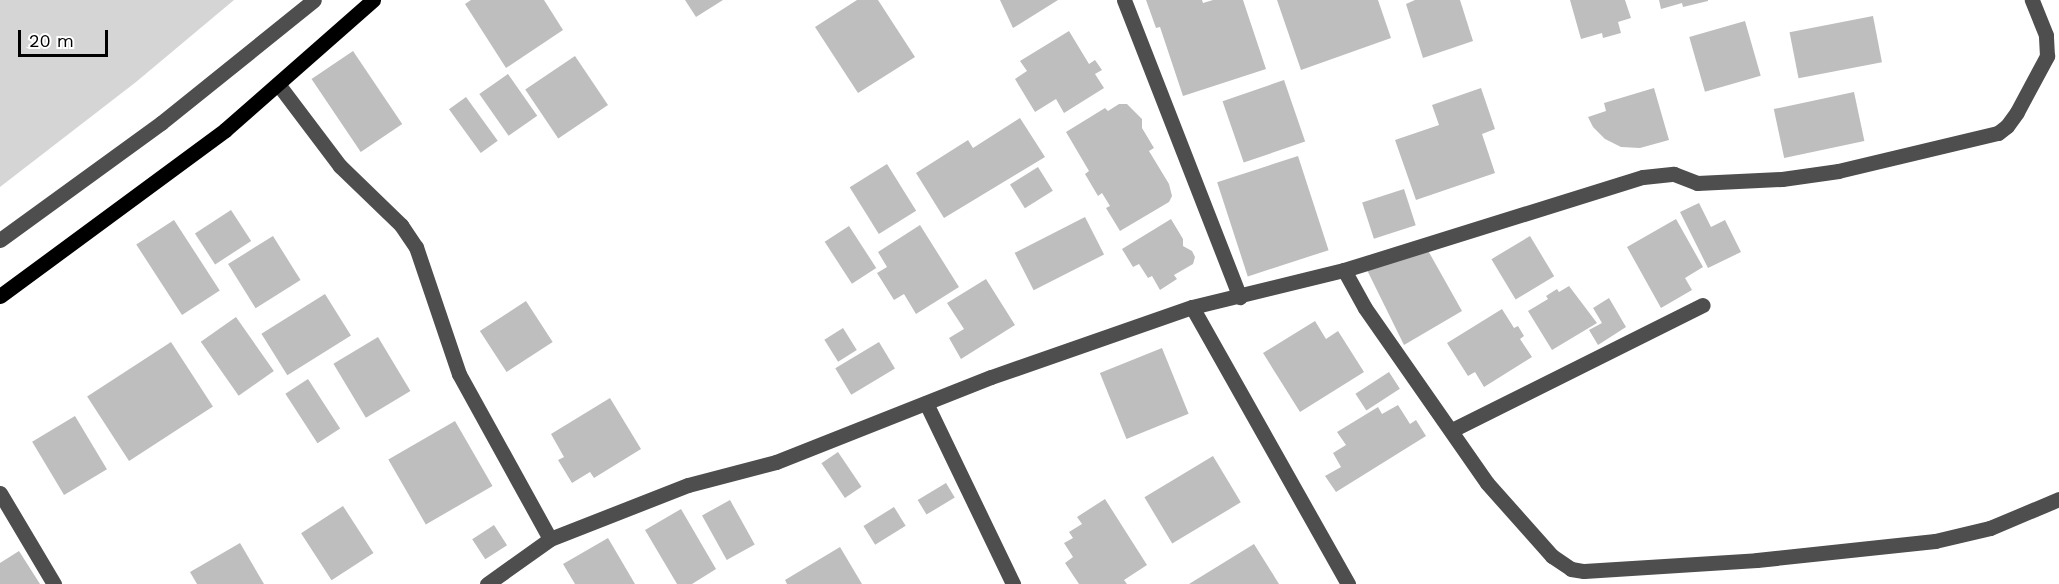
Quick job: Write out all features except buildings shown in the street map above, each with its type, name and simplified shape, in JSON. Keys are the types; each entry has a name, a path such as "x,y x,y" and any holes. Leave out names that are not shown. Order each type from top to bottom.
{"main road":[{"path":"0,296 225,130 373,0"}],"street":[{"path":"0,240 161,123 314,0"},
{"path":"1124,0 1240,297"},
{"path":"488,584 550,539 688,485 776,462 991,376 1192,307 1344,270 1643,177 1674,174 1697,183 1782,179 1838,171 1998,132 2007,126 2017,112 2047,56 2046,35 2032,0"},
{"path":"278,84 340,166 401,225 416,247 459,374 550,539"},
{"path":"1344,270 1365,308 1452,430 1486,483 1515,518 1552,556 1571,569 1584,571 1757,560 1935,541 1990,528 2059,499"},
{"path":"1452,430 1703,305"},
{"path":"1192,307 1348,584"},
{"path":"926,402 1013,584"},
{"path":"0,493 54,584"}],"shaded area":[{"path":"0,0 234,0 136,82 0,187"}]}
